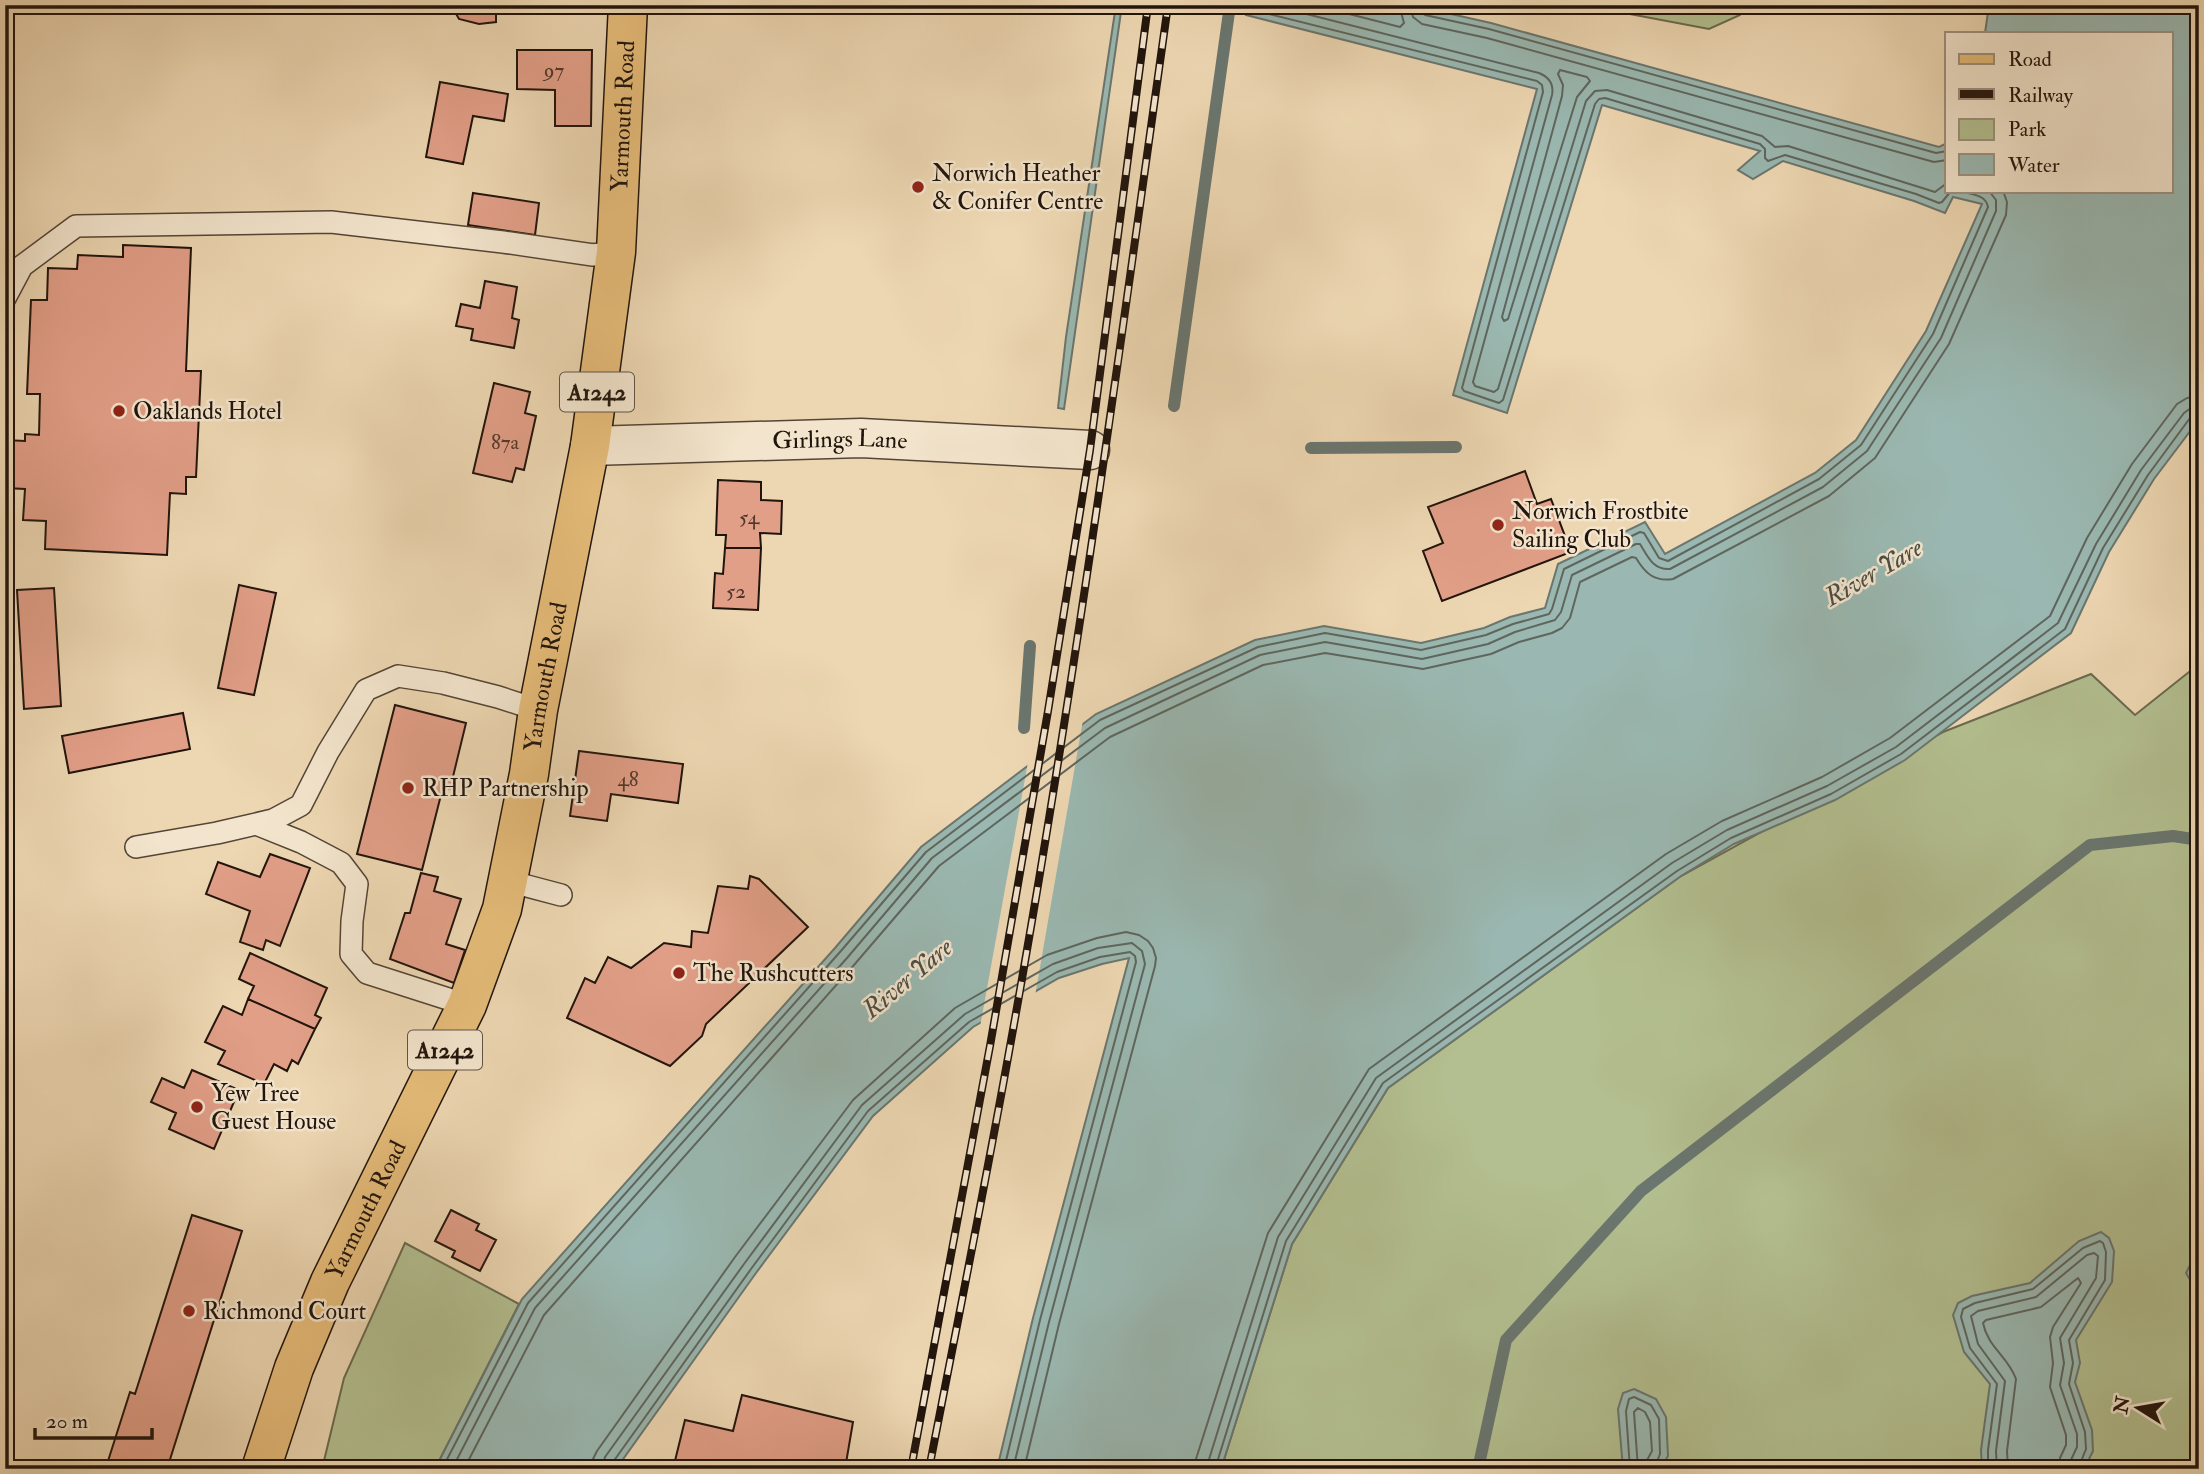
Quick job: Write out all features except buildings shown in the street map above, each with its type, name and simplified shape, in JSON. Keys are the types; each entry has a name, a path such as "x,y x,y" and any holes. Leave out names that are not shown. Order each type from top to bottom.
{"main road":[{"name":"Yarmouth Road","path":"261,1469 294,1368 330,1282 467,1005 502,909 590,446 616,252 628,5"}],"street":[{"name":"Girlings Lane","path":"590,446 861,438 1090,450"}],"lane":[{"path":"5,298 22,266 76,226 331,222 593,255 616,252"},
{"path":"136,847 273,820 301,805 328,752 366,690 398,676 443,683 538,710"},
{"path":"256,824 301,842 341,863 358,884 352,921 351,954 368,973 467,1005"},
{"path":"508,881 561,895"}],"green space":[{"path":"1582,5 1747,5 1740,15 1709,29"},
{"path":"2199,664 2199,1469 1221,1469 1292,1244 1388,1088 1681,876 1943,732 2091,674 2135,715"},
{"path":"405,1243 519,1304 435,1469 322,1469 344,1378"}],"water":[{"path":"1116,5 1122,5 1064,409 1058,408 1066,337"},
{"name":"River Yare","path":"1248,5 1411,5 1491,23 1939,147 1945,144 1945,192 2172,192 2172,32 1985,32 1989,5 2199,5 2199,414 2194,426 2154,479 2109,552 2071,633 1905,760 1835,800 1734,844 1681,876 1388,1088 1292,1244 1221,1469 997,1469 1033,1318 1129,958 1059,978 973,1027 873,1116 756,1273 616,1469 435,1469 522,1299 835,948 921,847 1096,714 1255,640 1324,626 1421,643 1484,628 1510,617 1545,608 1558,564 1645,522 1665,554 1815,473 1856,440 1926,331 1982,204 1953,197 1945,213 1783,161 1753,179 1738,170 1760,151 1602,105 1507,413 1453,395 1537,89 1246,15"},
{"path":"2101,1232 2109,1238 2114,1251 2112,1282 2076,1340 2080,1363 2075,1382 2092,1430 2093,1451 2084,1469 1982,1469 1981,1450 1990,1384 1964,1352 1953,1315 1958,1303 1972,1296 2030,1283 2079,1241"},
{"path":"2199,1247 2199,1295 2186,1273"},
{"path":"1634,1389 1656,1399 1666,1417 1668,1456 1660,1469 1623,1469 1618,1409 1623,1393"}],"pier":[{"path":"1083,720 1035,996 980,1027 1028,762"}],"waterway":[{"path":"1174,406 1230,5"},
{"path":"1311,448 1456,447"},
{"path":"1024,728 1030,646"},
{"path":"1478,1469 1506,1340 1641,1191 2090,845 2173,836 2199,840"}],"railway":[{"path":"911,1469 990,1046 1048,711 1090,450 1148,5"},
{"path":"929,1469 999,1104 1054,791 1168,5"}],"place":[{"name":"Norwich Heather & Conifer Centre","path":"918,187"},
{"name":"Oaklands Hotel","path":"119,411"},
{"name":"Norwich Frostbite Sailing Club","path":"1498,525"},
{"name":"RHP Partnership","path":"408,788"},
{"name":"The Rushcutters","path":"679,973"},
{"name":"Yew Tree Guest House","path":"197,1107"},
{"name":"Richmond Court","path":"189,1311"}]}
